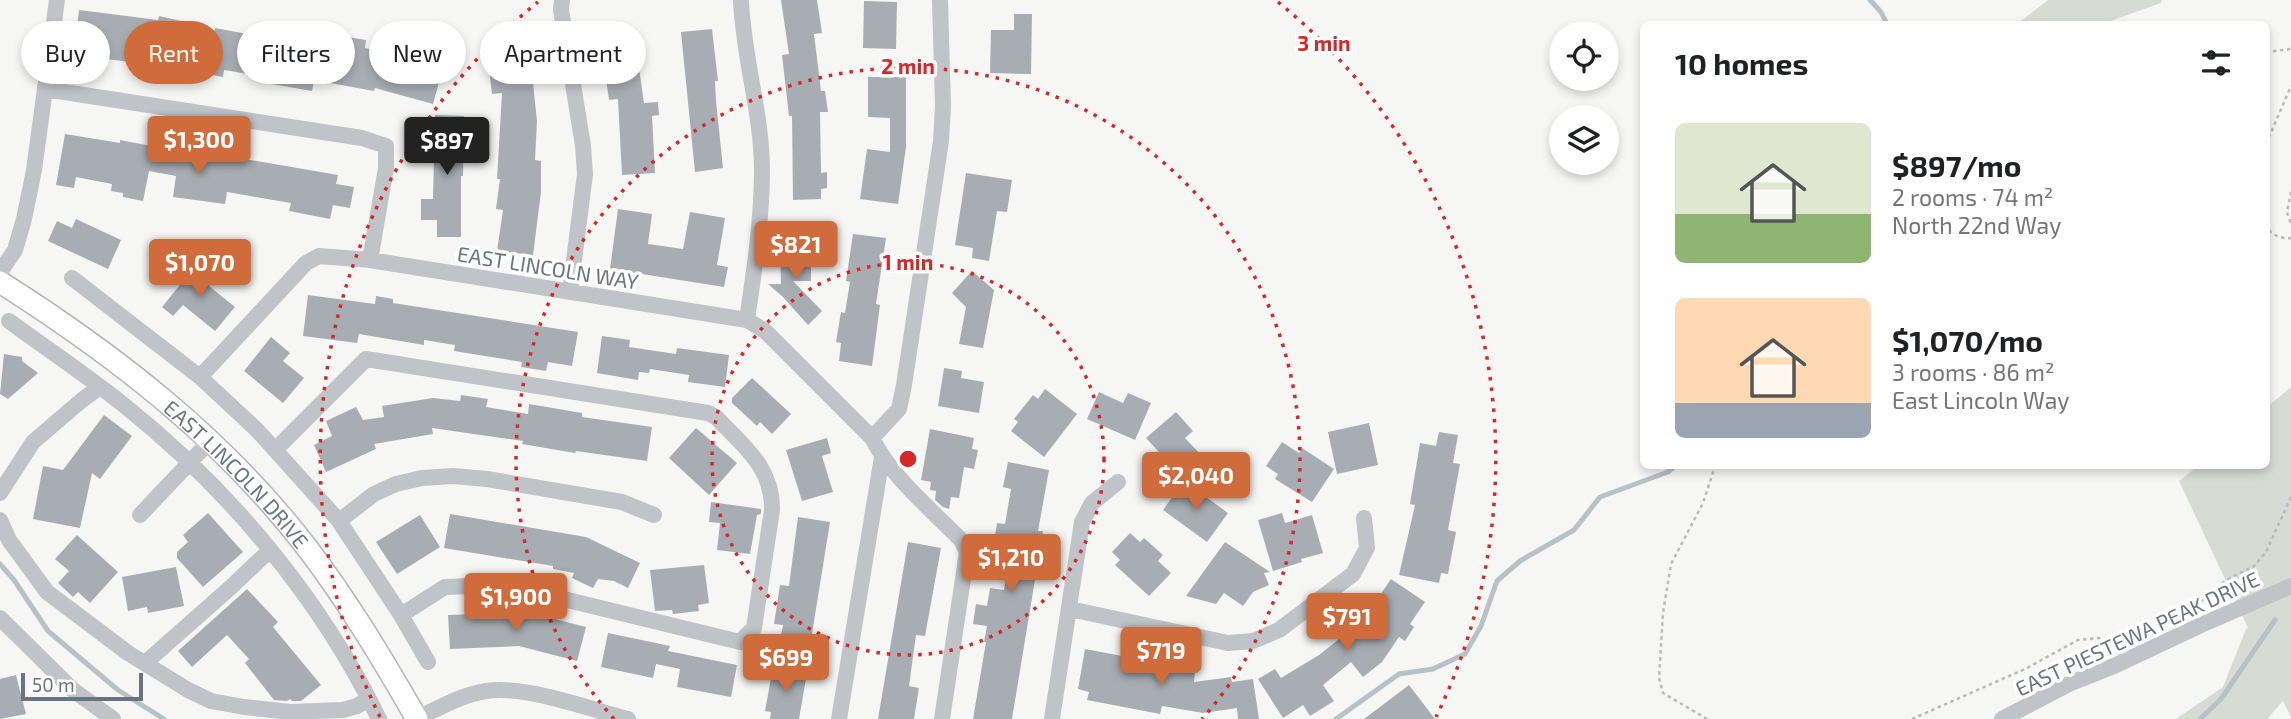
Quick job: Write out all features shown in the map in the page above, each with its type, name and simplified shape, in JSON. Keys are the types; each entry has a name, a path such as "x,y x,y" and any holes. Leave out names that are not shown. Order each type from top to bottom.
{"main road":[{"name":"EAST LINCOLN DRIVE","path":"0,282 66,324 122,365 172,406 260,492 306,547 345,600 416,719"}],"street":[{"path":"0,272 20,238 34,170 57,0"},
{"path":"562,0 561,10 583,146 584,174 570,292"},
{"path":"741,0 762,171 755,263 747,320"},
{"path":"872,438 898,409 906,371 941,141 943,106 940,0"},
{"path":"45,89 362,138 386,146 386,169 370,260"},
{"name":"EAST LINCOLN WAY","path":"200,377 306,262 319,256 370,260 747,320 765,331 872,438 881,457 961,540 967,552 942,719"},
{"name":"EAST LINCOLN DRIVE","path":"72,278 200,377 275,450 339,521 401,615 428,662"},
{"name":"EAST LINCOLN DRIVE","path":"9,321 125,406 190,463 270,550 316,608 360,681 379,719"},
{"path":"275,450 366,359 708,413 716,417 764,470 772,498 772,510 754,628 740,642 543,594 495,585 445,587 401,615"},
{"path":"0,493 33,442 100,387"},
{"path":"140,515 210,441"},
{"path":"839,719 881,457"},
{"path":"339,521 374,494 396,484 422,478 453,476 487,479 622,502 654,515"},
{"path":"1052,719 1083,522 1092,503 1118,482"},
{"path":"1070,609 1228,643 1253,640 1279,630 1353,573 1367,548 1364,518"},
{"path":"0,520 9,540 47,592 145,663 188,690 211,701 244,708 290,712 343,710 369,699"},
{"path":"145,663 270,550"},
{"name":"EAST PIESTEWA PEAK DRIVE","path":"2002,719 2071,683 2291,586"},
{"path":"0,618 73,690 113,719"},
{"path":"416,719 460,698 506,689 527,692 628,719"}],"path":[{"path":"2270,52 2291,50"},
{"path":"2270,135 2291,86"},
{"path":"2291,192 2287,212 2291,224"},
{"path":"2270,231 2277,237 2291,238"},
{"path":"1707,719 1663,693 1659,678 1663,613 1671,564 1703,503 1714,469"},
{"path":"2186,633 2186,615 2200,600 2226,580 2254,566 2266,552 2291,497"},
{"path":"1912,719 2025,669 2078,640 2098,638 2130,642"}],"shaded area":[{"path":"2048,0 2162,0 2161,3 2110,21 2021,21"},
{"path":"2291,387 2291,717 2283,701 2267,719 2176,719 2223,687 2248,628 2179,481 2194,469 2270,469 2270,405"}],"building":[{"path":"781,0 817,0 822,33 814,34 821,91 825,91 828,112 820,112 821,173 827,172 827,188 821,189 821,199 793,200 792,116 789,116 782,55 789,54"},
{"path":"864,1 897,2 896,49 863,48"},
{"path":"79,10 158,20 159,16 182,21 124,21 124,61 110,60 110,21 78,21"},
{"path":"1014,14 1032,14 1031,74 990,73 991,30 1014,30"},
{"path":"223,29 237,32 237,72 224,70 223,77"},
{"path":"712,29 723,168 695,172 681,32"},
{"path":"355,38 366,40 365,48 369,49 369,84 439,84 433,104 375,88 374,91 336,84 355,84"},
{"path":"868,77 906,77 906,147 898,204 860,199 867,149 890,152 890,118 868,117"},
{"path":"272,84 313,84 312,91"},
{"path":"491,84 533,84 537,121 535,160 541,161 541,192 533,255 497,251 503,210 496,209 500,179 497,179 502,93 492,94"},
{"path":"607,84 641,84 644,103 658,102 659,115 652,116 655,173 622,175 618,99 609,100"},
{"path":"435,115 464,116 461,237 437,237 437,220 421,220 421,199 433,199"},
{"path":"65,134 167,149 166,155 215,162 215,156 239,158 338,175 336,184 354,187 350,208 333,205 330,219 289,211 291,203 227,192 225,204 173,197 176,176 149,171 143,201 123,197 123,193 111,191 112,184 76,177 74,188 56,185"},
{"path":"966,173 1012,180 1007,212 997,211 989,261 972,258 973,248 955,245"},
{"path":"618,209 652,214 648,244 683,249 690,212 725,218 717,265 728,267 724,287 610,269"},
{"path":"76,219 121,240 108,269 48,241 57,221 72,228"},
{"path":"853,234 886,238 876,304 880,305 872,366 839,361 841,343 836,342 841,312 845,313 850,282 846,281"},
{"path":"780,242 803,242 803,260 811,260 811,281 793,281 822,311 808,325 768,284 781,284"},
{"path":"196,265 214,279 209,286 235,307 215,331 183,305 173,316 162,307"},
{"path":"972,271 994,290 983,348 959,344 966,307 952,293"},
{"path":"308,295 375,304 376,296 393,299 393,303 578,332 572,366 548,362 546,371 521,367 522,362 454,351 455,345 424,340 424,345 359,334 357,343 303,336"},
{"path":"602,336 630,340 629,347 676,354 677,348 729,355 725,387 688,382 689,375 650,369 649,373 639,372 638,380 597,373"},
{"path":"271,337 290,353 283,361 304,378 283,403 244,371"},
{"path":"4,354 22,357 22,361 38,373 8,399 0,394"},
{"path":"944,368 962,371 961,378 984,382 979,413 938,406"},
{"path":"752,378 791,414 772,434 760,422 757,426 732,403 732,398"},
{"path":"1045,389 1077,414 1044,457 1011,431 1018,422 1014,419 1033,395 1038,399"},
{"path":"1099,392 1123,403 1128,393 1151,403 1135,440 1087,419"},
{"path":"461,395 488,399 486,407 528,414 529,404 582,413 582,417 652,427 647,461 575,453 522,444 523,441 432,428 433,434 374,444 376,449 326,472 314,445 332,436 326,421 356,407 363,420 384,417 382,406 433,398 460,401"},
{"path":"1176,412 1193,431 1185,438 1203,457 1181,476 1146,438"},
{"path":"104,415 132,436 100,479 92,473 80,528 33,519 43,466 63,470"},
{"path":"1369,423 1378,465 1337,474 1328,432"},
{"path":"696,428 737,463 709,495 669,458"},
{"path":"930,429 974,438 972,449 978,450 974,469 964,467 959,498 951,497 949,509 935,500 936,491 930,490 931,482 921,480"},
{"path":"1439,432 1458,435 1453,463 1460,464 1448,530 1456,532 1448,574 1441,573 1439,583 1399,575 1415,505 1410,504 1420,443 1436,446"},
{"path":"827,438 831,453 822,456 833,492 802,501 786,450"},
{"path":"1282,442 1299,453 1302,448 1334,469 1312,502 1275,479 1278,474 1266,466"},
{"path":"1008,462 1049,470 1038,531 1043,531 1012,719 973,719 987,626 973,624 976,604 987,606 990,588 1004,590 1011,552 993,549 997,523 1005,524 1011,489 1003,487"},
{"path":"1184,481 1228,513 1207,542 1163,510"},
{"path":"711,502 761,509 761,514 757,515 750,554 717,550 720,523 709,522"},
{"path":"208,513 243,552 203,587 177,558 177,552 188,542 183,535"},
{"path":"1282,513 1285,523 1312,515 1323,553 1273,571 1258,520"},
{"path":"450,514 586,537 640,563 628,588 614,581 598,579 593,588 572,578 574,573 553,569 553,566 444,548"},
{"path":"420,515 440,547 397,574 376,542"},
{"path":"798,517 830,522 811,640 781,635 783,625 774,624 780,585 789,586"},
{"path":"1130,533 1140,542 1144,538 1163,555 1158,561 1171,573 1149,596 1115,565 1120,560 1112,552"},
{"path":"77,535 118,572 90,603 78,592 73,597 58,583 69,571 55,559"},
{"path":"908,542 941,548 925,636 916,635 909,686 919,688 914,719 878,719"},
{"path":"1225,542 1270,572 1264,573 1269,585 1253,592 1243,606 1224,593 1216,604 1186,596"},
{"path":"704,565 709,603 698,605 699,611 673,614 672,610 655,611 650,570"},
{"path":"176,567 184,606 148,613 147,607 128,611 122,577"},
{"path":"1391,579 1425,602 1410,624 1414,627 1405,641 1399,637 1382,662 1363,677 1351,662 1323,685 1334,701 1310,716 1303,705 1283,718 1258,679 1275,669 1281,678 1319,655 1363,620"},
{"path":"247,589 278,622 273,627 321,685 301,701 274,700 245,663 249,659 227,635 192,667 178,651"},
{"path":"527,612 586,627 577,661 519,646 450,649 448,615"},
{"path":"608,633 670,646 668,651 737,665 731,697 677,687 680,669 656,664 653,678 601,667"},
{"path":"1085,649 1138,659 1137,663 1195,672 1194,682 1231,677 1232,682 1253,679 1259,719 1238,719 1237,708 1203,713 1162,706 1160,714 1087,700 1089,692 1078,689"},
{"path":"773,667 807,673 799,719 770,719 771,712 765,711"},
{"path":"16,675 26,714 0,719 0,679"},
{"path":"1409,685 1435,719 1364,719"}],"waterway":[{"path":"1870,0 1886,21"},
{"path":"1336,719 1399,674 1433,669 1465,654 1481,626 1497,581 1520,561 1574,530 1600,497 1672,469"},
{"path":"0,564 48,631 118,690 164,719"},
{"path":"2200,719 2221,699 2275,620"}]}
